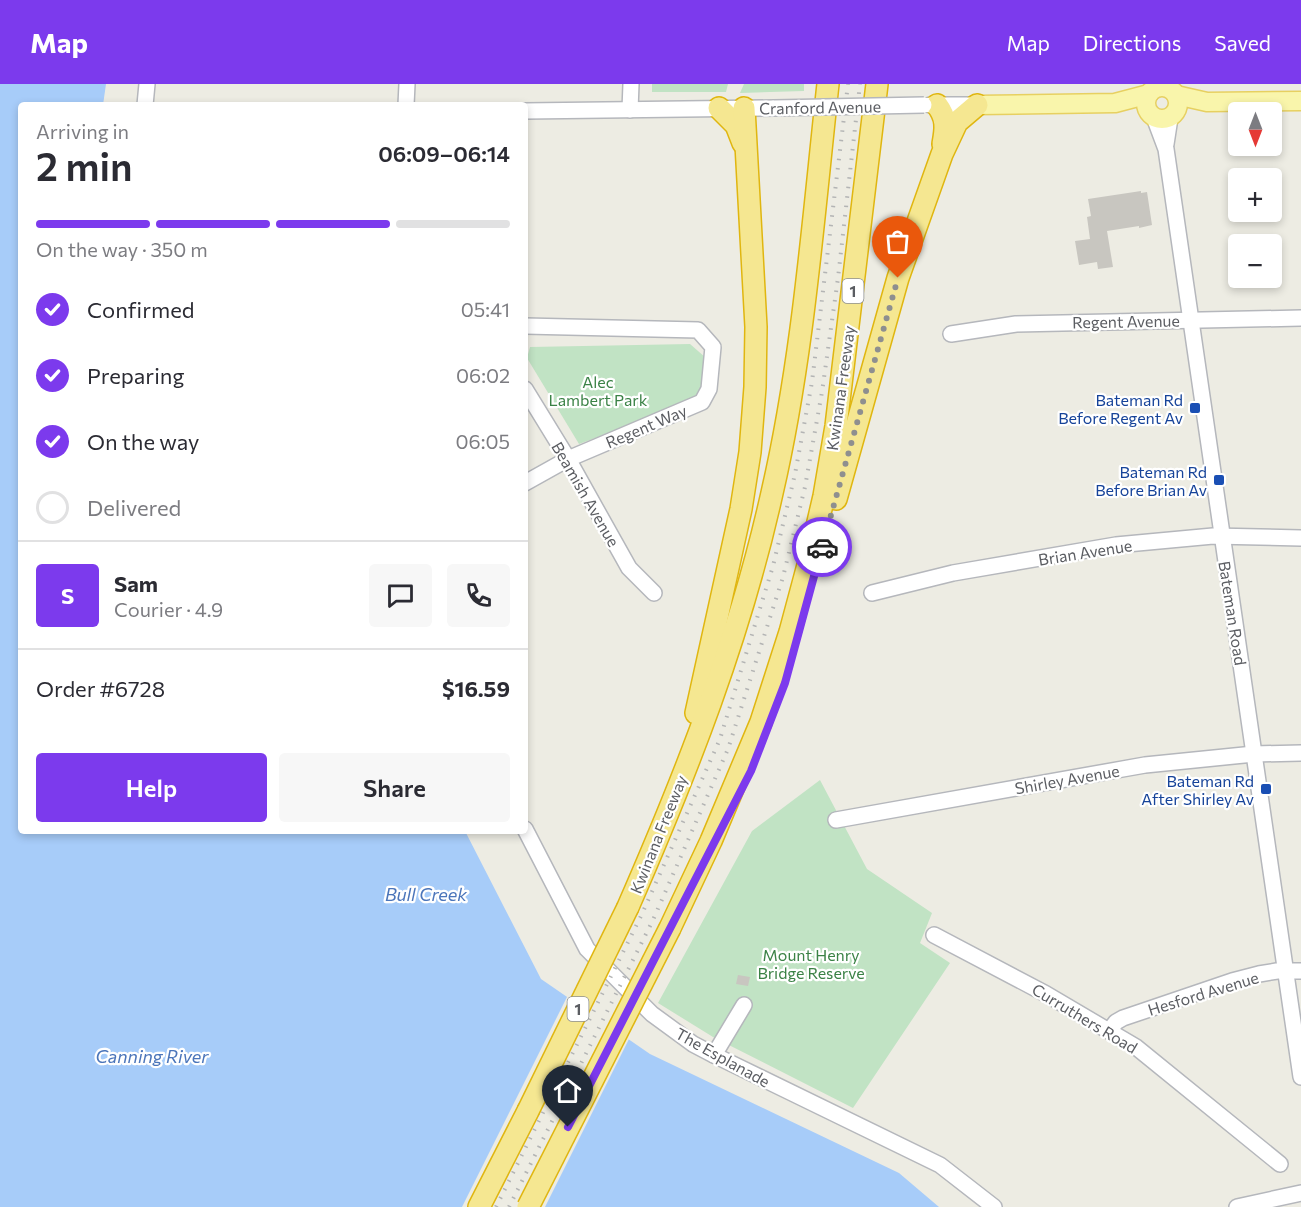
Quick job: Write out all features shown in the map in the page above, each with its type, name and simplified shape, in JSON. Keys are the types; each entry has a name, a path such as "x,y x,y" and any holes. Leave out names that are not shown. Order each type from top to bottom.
{"highway":[{"name":"Kwinana Freeway","path":"479,1207 628,908 658,839 725,665 773,492 796,354 828,84"},
{"name":"Kwinana Freeway","path":"528,1207 673,923 761,722 790,632 824,496 836,426 877,84"},
{"path":"930,105 944,114 942,154"},
{"path":"673,923 751,771 785,683 898,278 942,154 957,122 976,105"},
{"path":"719,108 736,125 747,155"},
{"path":"682,775 741,509 750,452 755,387 756,327 744,108"}],"main road":[{"name":"Cranford Avenue","path":"976,105 1114,103 1162,99 1207,102 1301,101"}],"street":[{"path":"136,102 138,84"},
{"path":"145,102 147,84"},
{"path":"406,84 406,102"},
{"path":"630,110 631,84"},
{"name":"Bateman Road","path":"1162,99 1166,149 1190,320 1301,1077"},
{"name":"Cranford Avenue","path":"528,111 976,105"},
{"name":"Regent Avenue","path":"951,333 1016,324 1301,318"},
{"name":"Regent Way","path":"528,326 698,330 713,347 710,389 702,402 568,459 528,481"},
{"name":"Beamish Avenue","path":"528,394 568,459 628,568 654,593"},
{"name":"Brian Avenue","path":"872,593 953,573 1116,545 1222,537 1301,538"},
{"name":"Shirley Avenue","path":"836,820 1145,765 1254,754 1301,753"},
{"name":"The Esplanade","path":"528,834 587,949 652,1014 693,1044 940,1165 993,1207"},
{"name":"Curruthers Road","path":"934,935 1110,1030 1136,1047 1280,1164"},
{"name":"Hesford Avenue","path":"1110,1030 1116,1022 1123,1018 1221,985 1259,974 1301,971"},
{"path":"714,1055 744,1005"},
{"path":"1237,1207 1301,1193"}],"green space":[{"path":"652,84 728,84 726,92 652,92"},
{"path":"744,84 804,84 804,91 740,93"},
{"name":"Alec Lambert Park","path":"690,344 706,358 702,390 687,404 579,444 528,360 530,347"},
{"name":"Mount Henry Bridge Reserve","path":"820,780 867,869 932,913 920,943 950,963 853,1108 713,1037 658,1003 752,831"}],"water":[{"name":"Canning River","path":"0,84 106,84 103,102 18,102 18,834 467,834 541,979 650,1054 899,1173 939,1207 0,1207"}],"pier":[{"path":"568,995 630,1037 545,1207 462,1207"}],"building":[{"path":"1141,191 1141,193 1147,192 1152,225 1107,231 1113,267 1098,269 1097,262 1079,265 1075,241 1090,239 1087,217 1091,216 1088,199"},
{"path":"738,975 750,977 748,986 736,984"}],"railway":[{"path":"496,1207 642,914 720,739 773,566 795,474 812,382 848,84"},
{"path":"509,1207 653,920 728,749 783,577 805,487 822,392 838,278 860,84"}],"way so far":[{"path":"822,547 898,278"}],"place":[{"name":"Bateman Rd Before Regent Av","path":"1195,408"},
{"name":"Bateman Rd Before Brian Av","path":"1219,480"},
{"name":"Bateman Rd After Shirley Av","path":"1266,789"}],"route":[{"path":"568,1127 751,771 785,683 822,547"}],"water label":[{"name":"Bull Creek","path":"426,894"}]}
